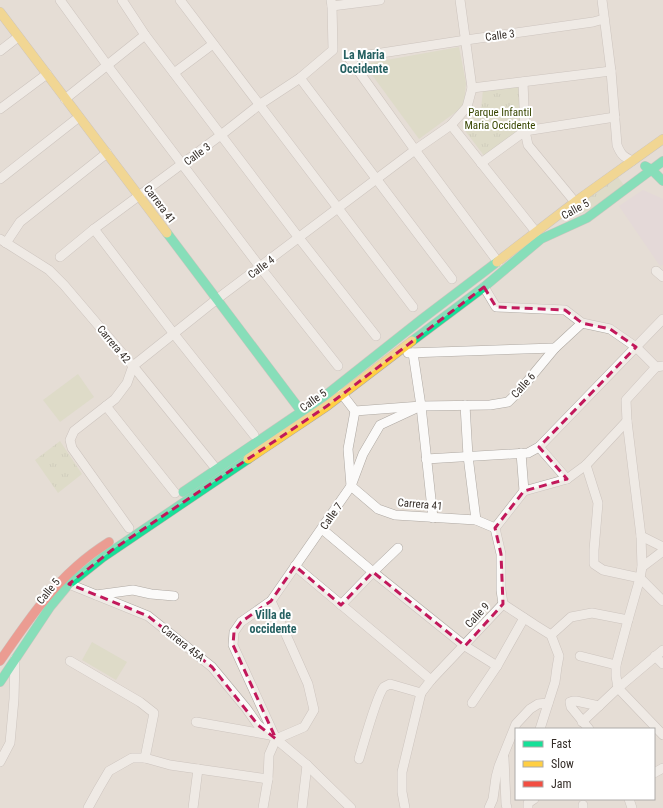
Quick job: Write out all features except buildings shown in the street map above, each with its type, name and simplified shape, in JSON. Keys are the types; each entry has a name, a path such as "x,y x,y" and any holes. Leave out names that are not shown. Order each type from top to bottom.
{"main road":[{"name":"Carrera 41","path":"0,12 301,411"},
{"name":"Calle 5","path":"173,496 326,395 422,319 575,202 663,139"},
{"path":"632,161 652,170 663,181"},
{"name":"Calle 5","path":"0,682 50,608 69,584 112,550 308,419 484,287 541,240 587,218 663,162"},
{"path":"652,170 663,169"},
{"name":"Calle 5","path":"0,661 39,606 57,585 90,555 125,530"}],"street":[{"path":"60,0 260,267 338,366"},
{"path":"122,0 145,35 299,238 376,336"},
{"path":"180,0 413,307"},
{"path":"331,3 380,0"},
{"path":"460,0 472,88 611,71"},
{"path":"604,1 604,19 611,71 617,144 619,151 623,156 632,161"},
{"name":"Calle 3","path":"60,257 94,229 222,135 259,105 300,78 333,50 331,3"},
{"name":"Calle 3","path":"415,150 349,58 593,22 604,19"},
{"path":"65,99 145,35"},
{"path":"0,51 18,37"},
{"path":"174,73 213,44"},
{"path":"0,110 46,74"},
{"path":"300,78 452,279"},
{"path":"523,82 525,131 528,145 575,202"},
{"name":"Calle 4","path":"133,366 376,179 451,125 467,107 472,88"},
{"path":"0,179 79,117"},
{"path":"481,163 525,131 615,117"},
{"path":"451,125 536,232"},
{"path":"415,150 498,262"},
{"path":"3,241 20,222 107,153"},
{"path":"94,229 174,334 254,435"},
{"name":"Carrera 42","path":"3,241 49,270 64,285 133,366 213,465"},
{"path":"484,287 496,307 564,310 582,323 610,329 636,346 659,367 626,400 627,421 641,536 642,567 616,665 616,676 618,688 663,735"},
{"path":"426,459 528,453 538,447 663,319"},
{"name":"Calle 6","path":"354,411 421,406 490,405 508,402 555,348 582,323"},
{"path":"397,352 413,353 555,348"},
{"path":"413,353 421,406 433,518"},
{"path":"125,530 72,448 70,440 74,432 115,399 127,383 133,366"},
{"path":"342,394 354,411 348,449 352,486"},
{"path":"465,405 468,456 476,520"},
{"path":"106,406 173,496"},
{"name":"Calle 6","path":"380,425 421,406"},
{"path":"495,528 524,491 567,479 586,465 627,421"},
{"name":"Calle 7","path":"275,737 233,645 234,632 241,622 270,601 322,529 352,486 363,454 380,425"},
{"path":"538,447 567,479"},
{"path":"521,453 524,491"},
{"path":"586,465 598,504 594,564 603,570 640,578 663,601"},
{"name":"Carrera 41","path":"352,486 378,509 395,515 476,520 495,528"},
{"name":"Calle 9","path":"431,680 504,604 501,590 501,554 495,528"},
{"path":"322,529 464,646 497,666"},
{"path":"641,536 663,547"},
{"path":"341,605 398,548"},
{"path":"642,567 663,551"},
{"path":"295,566 431,680 421,693 402,772 404,808"},
{"name":"Carrera 45A","path":"69,584 148,616 212,667 258,725 275,737 307,765 351,808"},
{"path":"95,595 133,590 151,594 174,596"},
{"path":"263,808 268,779 269,755 275,737 304,727 314,710 308,684 270,601"},
{"path":"504,604 551,634 559,656 555,682 540,728"},
{"path":"551,634 571,617 592,613 628,620"},
{"path":"472,703 497,666 524,618"},
{"path":"582,722 618,688 663,650"},
{"path":"580,656 616,665"},
{"path":"655,656 663,664"},
{"path":"0,762 10,743 16,666 15,658"},
{"path":"70,661 140,702 154,713 145,758"},
{"path":"359,759 384,687 390,684 421,693"},
{"path":"588,728 571,707 570,702 576,701 599,706"},
{"path":"489,808 493,798 499,766 516,724 530,709 538,704 548,703"},
{"name":"Carrera 45A","path":"196,722 275,737"},
{"path":"504,754 507,808"},
{"path":"88,808 109,770 132,758 145,758 170,765 268,779"},
{"path":"302,808 307,765"},
{"path":"193,808 198,769"}],"highlighted area":[{"path":"484,287 496,307 565,310 582,323 610,329 636,347 539,447 567,479 524,491 495,528 501,554 503,604 465,646 373,572 341,605 295,566 271,601 241,622 234,632 233,645 276,739 258,725 212,667 148,616 69,584 112,550 327,406"}],"shaded area":[{"path":"643,190 663,199 663,265 660,266 619,206"}],"green space":[{"path":"459,47 466,83 464,106 419,139 364,64"},
{"name":"Parque Infantil Maria Occidente","path":"521,86 520,128 485,157 463,128 481,110 483,89"},
{"path":"617,176 624,185 592,209 563,221 586,200"},
{"path":"78,374 94,397 60,422 43,400"},
{"path":"60,441 82,474 58,493 35,460"},
{"path":"92,642 127,662 116,680 82,660"}],"traffic: fast":[{"path":"412,341 484,287 541,239 587,218 663,161"},
{"path":"645,166 652,170 663,181"},
{"path":"167,233 301,411"},
{"path":"183,492 326,395 497,262"},
{"path":"0,682 50,607 69,584 103,557 248,459"}],"traffic: slow":[{"path":"0,12 167,233"},
{"path":"497,262 575,202 663,139"},
{"path":"248,459 327,406 412,341"}],"traffic: jam":[{"path":"0,661 17,636 55,588 81,563 109,542"}],"district":[{"name":"La Maria Occidente","path":"364,62"},
{"name":"Villa de occidente","path":"273,622"}]}
